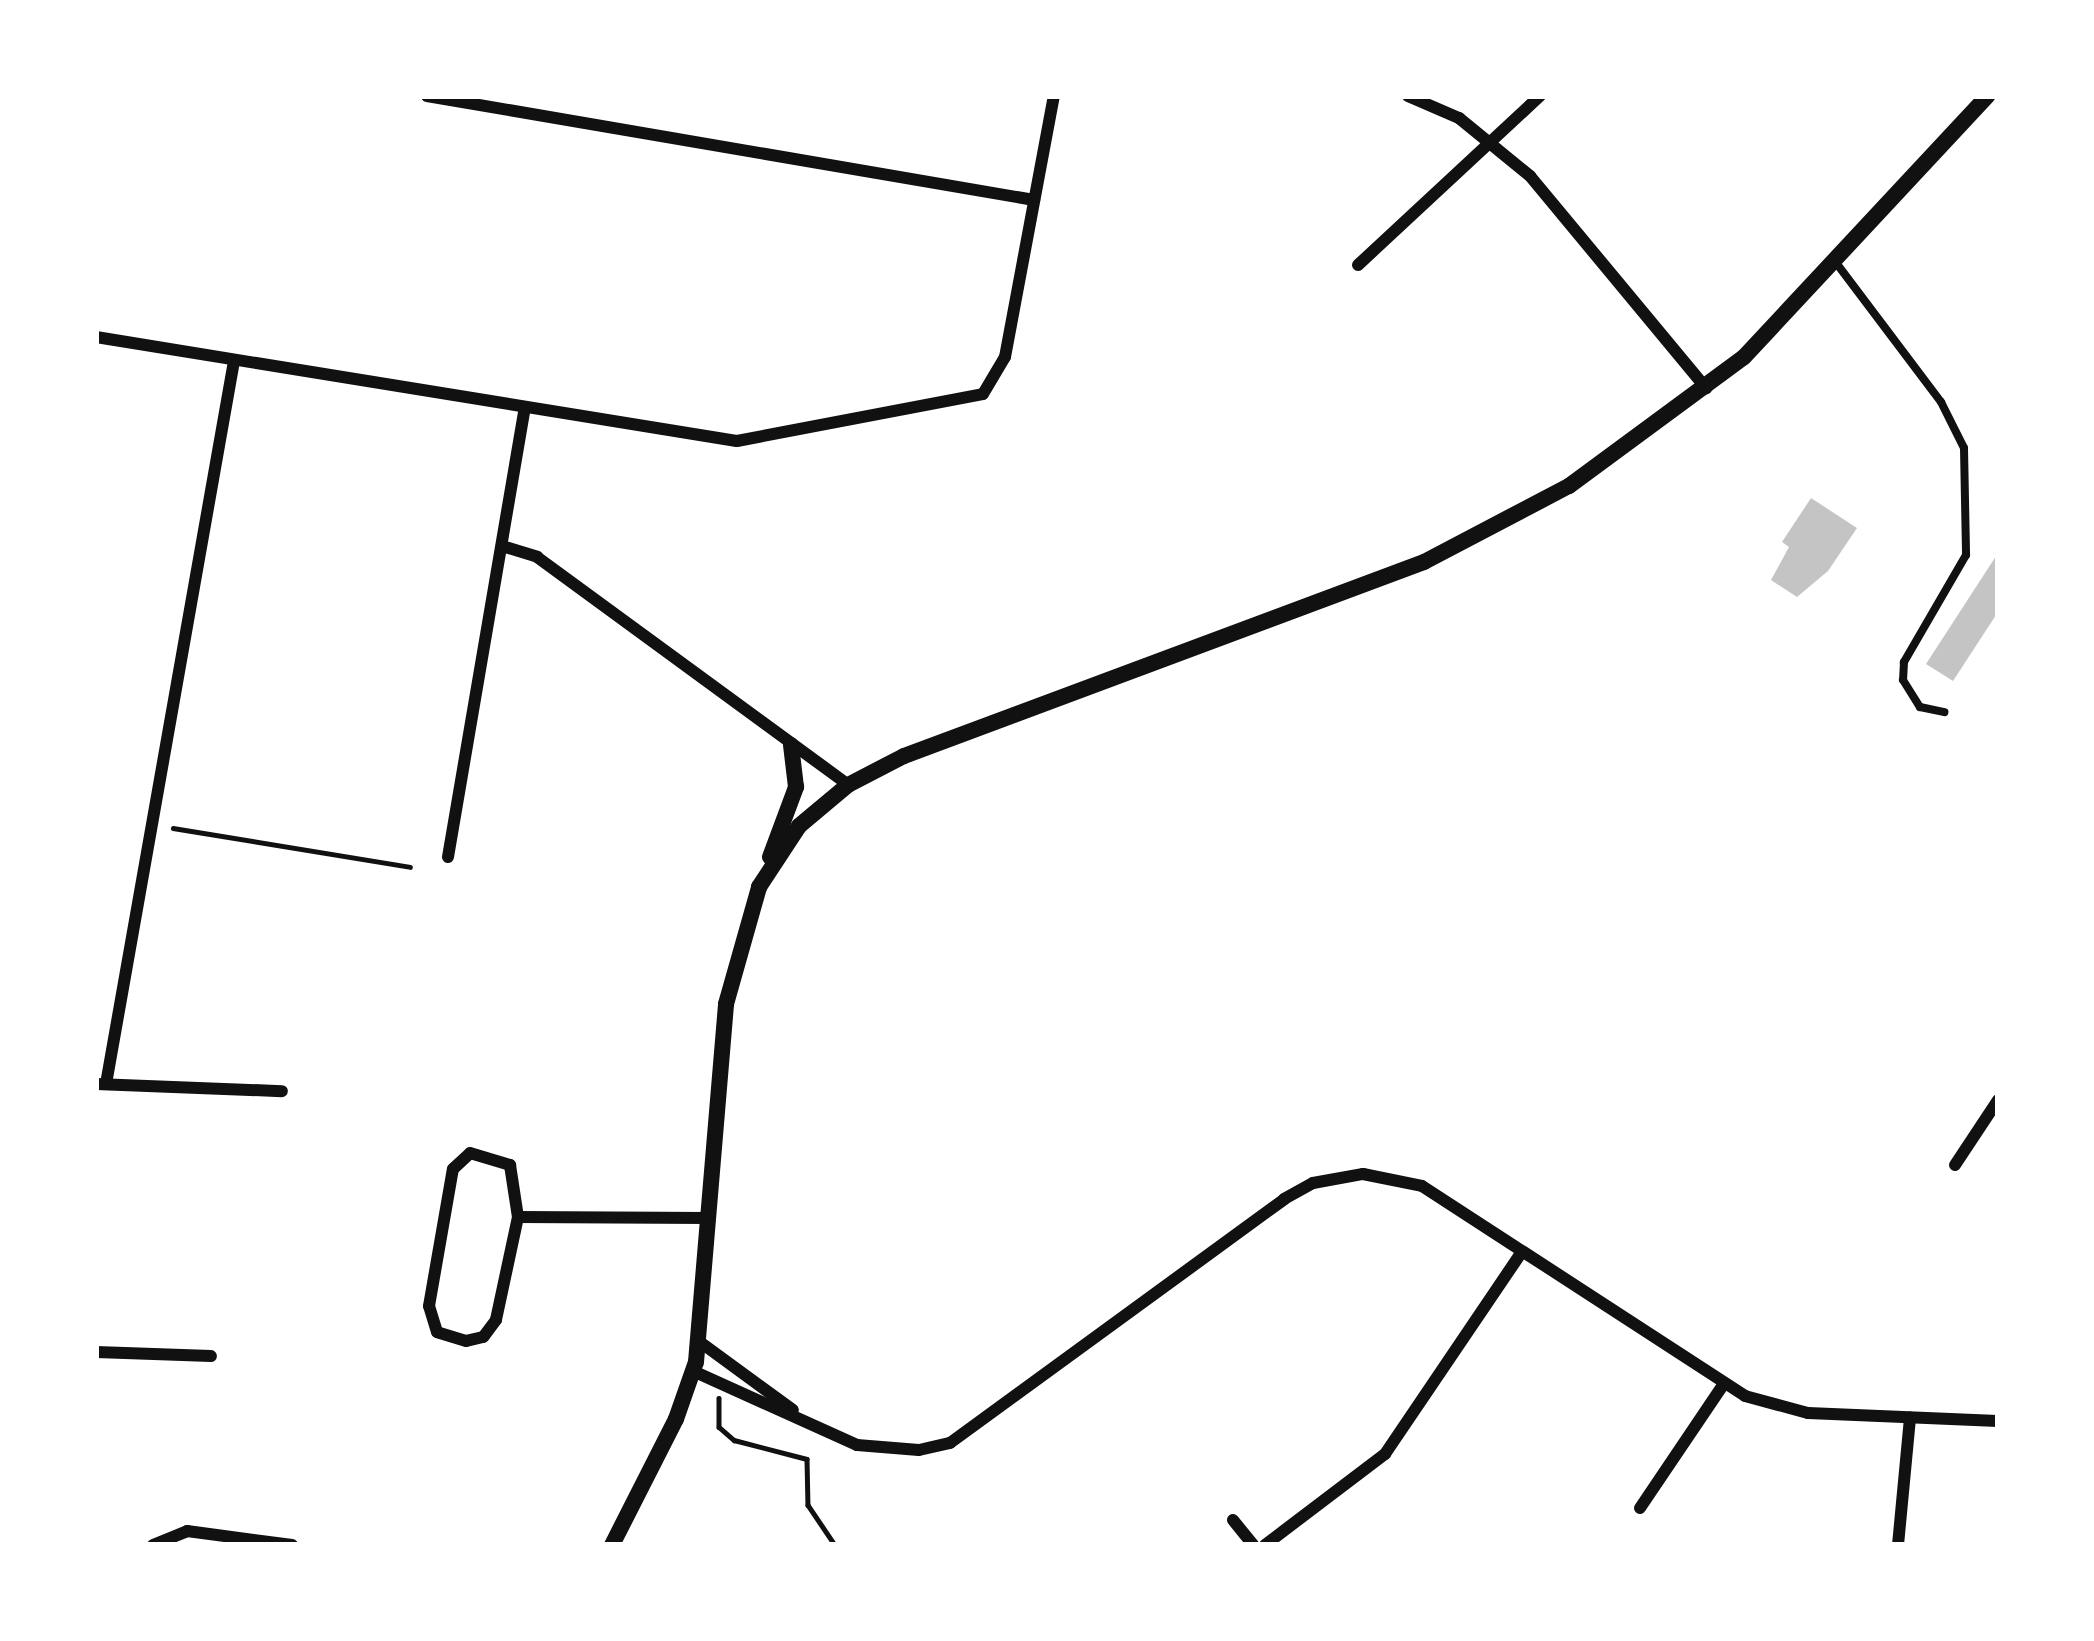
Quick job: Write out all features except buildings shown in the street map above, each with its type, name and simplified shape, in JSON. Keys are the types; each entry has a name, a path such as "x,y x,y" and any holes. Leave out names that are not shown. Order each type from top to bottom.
{"street":[{"path":"427,96 1034,200"},
{"path":"96,337 755,441 983,394 1005,357 1054,96"},
{"path":"1408,96 1495,142 1706,388"},
{"path":"1358,265 1540,96"},
{"path":"770,864 799,826 848,785 1061,692 1424,562 1569,486 1706,388 1838,264 1987,96"},
{"path":"234,361 101,1084 282,1091"},
{"path":"448,856 525,408"},
{"path":"502,546 536,557 848,785"},
{"path":"611,1545 692,1371 700,1342 726,1004 796,787 791,745"},
{"path":"1955,1165 1998,1100"},
{"path":"476,1152 507,1161 518,1217 512,1267 490,1332 466,1341 442,1336 429,1306 460,1159 476,1152"},
{"path":"692,1371 881,1450 950,1442 1284,1199 1329,1178 1382,1175 1422,1186 1723,1385 1786,1409 1998,1421"},
{"path":"518,1217 709,1218"},
{"path":"1265,1545 1385,1454 1522,1252"},
{"path":"700,1342 813,1425"},
{"path":"96,1352 211,1356"},
{"path":"1640,1508 1723,1385"},
{"path":"1898,1545 1910,1418"},
{"path":"1233,1520 1253,1545"},
{"path":"153,1545 187,1532 292,1545"}],"lane":[{"path":"1838,264 1940,401 1964,448 1966,555 1904,662 1903,680 1920,707 1943,712"}],"path":[{"path":"173,828 410,867"},
{"path":"721,1380 719,1427 753,1449 804,1456 808,1505 835,1545"}]}
